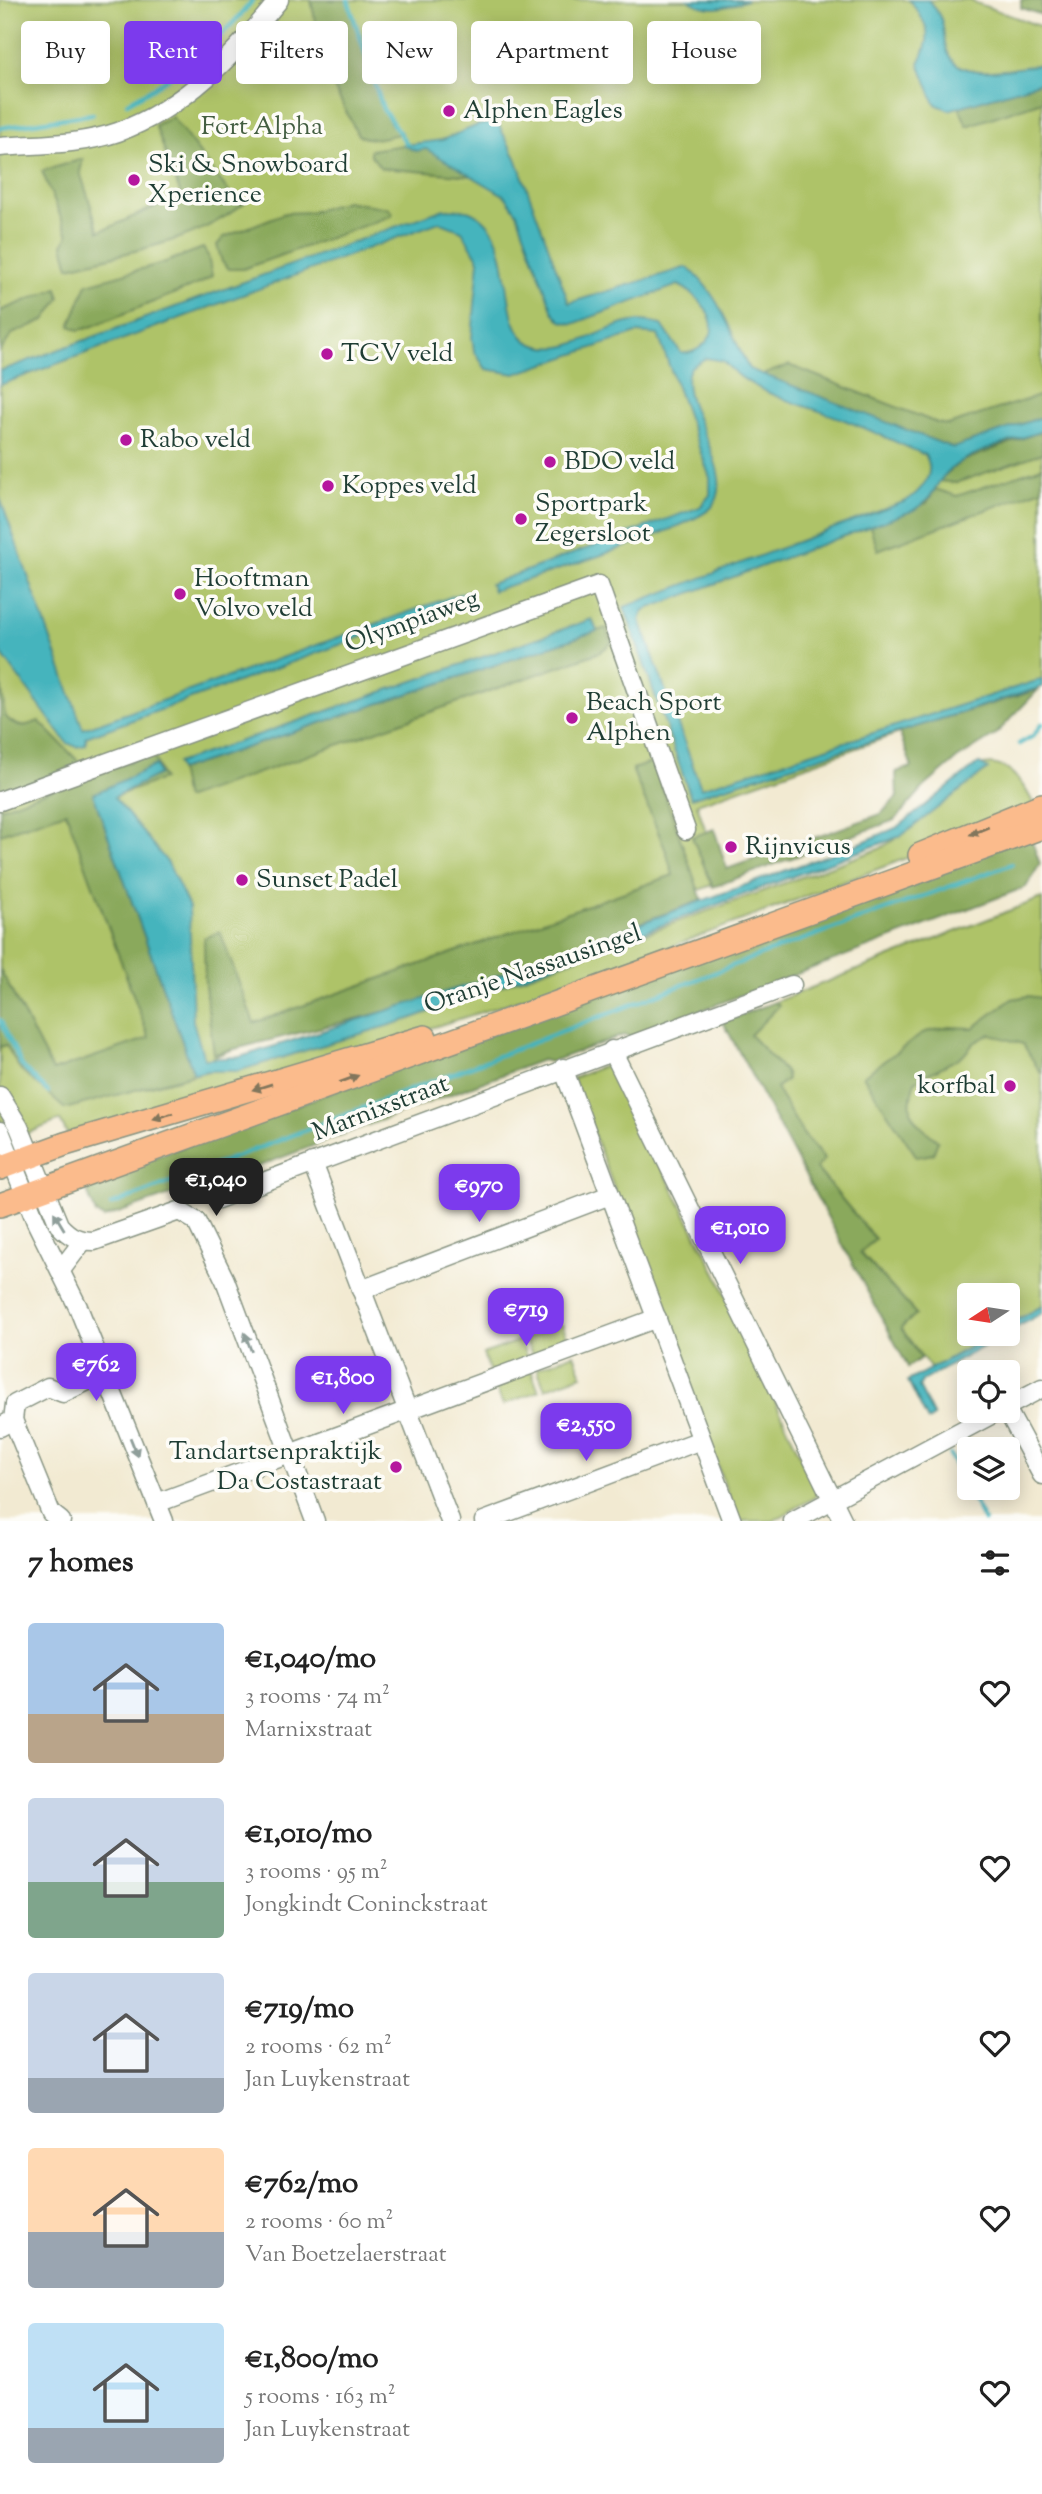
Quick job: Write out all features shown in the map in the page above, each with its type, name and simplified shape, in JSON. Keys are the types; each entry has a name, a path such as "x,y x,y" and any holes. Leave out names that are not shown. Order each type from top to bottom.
{"main road":[{"name":"Oranje Nassausingel","path":"15,1163 538,1001 808,900 1042,805"},
{"name":"Oranje Nassausingel","path":"0,1205 1042,827"}],"street":[{"path":"0,147 76,141 117,133 160,112 211,75 248,38 278,0"},
{"name":"Olympiaweg","path":"0,801 599,585 686,830"},
{"name":"Marnixstraat","path":"218,1199 563,1068 792,985"},
{"path":"612,1050 842,1521"},
{"path":"563,1068 733,1521"},
{"path":"0,1096 19,1128 15,1163"},
{"path":"0,1130 15,1163 69,1236 83,1241 94,1241 180,1211 191,1216 225,1280 315,1521"},
{"path":"313,1163 450,1521"},
{"path":"35,1193 61,1270 164,1521"},
{"path":"361,1290 611,1195"},
{"path":"61,1270 83,1241"},
{"path":"157,1503 408,1413 657,1318"},
{"path":"61,1521 51,1513 6,1423 15,1405 48,1387 63,1393 104,1373"},
{"path":"1020,1401 1042,1388"},
{"path":"793,1521 975,1423"},
{"path":"1016,1423 1042,1475"},
{"path":"484,1521 701,1440"}],"green space":[{"name":"Sportpark Zegersloot","path":"0,0 968,0 1042,27 1042,683 697,804 722,881 634,916 228,1051 136,1090 417,1016 879,849 894,840 977,767 997,765 1014,774 1036,809 604,971 471,1015 337,1057 67,1134 60,1120 0,1145"},
{"path":"311,0 348,0 362,44 362,84 375,84 391,124 402,133 374,138 358,135 332,84 348,84 348,21 315,21"},
{"path":"1021,0 1042,0 1042,15 1021,8"},
{"path":"1042,82 1042,101 967,126 959,107"},
{"path":"172,117 236,201 245,202 227,216 184,236 69,267 63,245 68,235 42,171 83,159 80,172 99,231 108,228 181,195 155,125"},
{"path":"403,145 416,150 426,148 472,176 381,168 370,154 370,150"},
{"path":"346,201 388,208 393,213 391,216 243,269 229,269 222,262 217,245 224,237 285,213 311,212"},
{"path":"203,248 208,256 212,276 201,283 88,328 79,330 70,326 87,284 163,263"},
{"path":"57,288 60,298 45,320 12,334 0,352 0,311"},
{"path":"789,365 937,423 948,425 1038,396 1042,398 1042,417 953,448 762,375"},
{"path":"1042,431 1042,453 956,483 938,481 960,462"},
{"path":"1042,467 1042,489 878,550 869,524 927,503 935,489 957,496"},
{"path":"606,628 612,643 600,652 185,799 179,770"},
{"path":"0,672 5,716 21,726 39,721 81,764 0,794"},
{"path":"1038,690 995,735 957,759 924,787 895,820 713,887 692,837 714,829 727,869 881,814 897,797 896,772 912,767 899,732"},
{"path":"153,753 163,779 114,797 93,794 194,1074 65,1109 20,1069 6,1045 0,1047 0,969 53,1071 149,1038 66,812 0,834 0,808"},
{"path":"653,762 702,900 474,984 396,1009 214,1054 205,986 204,938 220,932 254,1023 673,875 666,851 632,769"},
{"path":"1030,836 1040,864 1026,887 631,1037 624,1035 550,1062 542,1060 211,1184 215,1195 206,1197 193,1187 104,1218 96,1214 84,1183"},
{"path":"1042,898 1042,1035 1024,1044 1042,1075 1042,1306 1020,1318 1020,1283 957,1283 957,1346 972,1346 931,1369 901,1328 916,1314 860,1252 875,1239 816,1168 824,1159 803,1134 775,1088 787,1079 786,1073 750,1035 778,1006 775,1002"},
{"path":"1028,996 1042,998 1042,1075 1023,1044 990,1034 974,1043 963,1056 915,1081 911,1102 913,1115 938,1141 933,1154 917,1157 863,1076 925,1032 949,1027 973,1028 1012,999"},
{"path":"775,1002 779,1006 750,1035 786,1073 787,1079 776,1088 803,1134 824,1159 816,1168 875,1239 860,1253 916,1314 901,1328 921,1358 908,1367 723,1022"},
{"path":"609,1064 717,1275 817,1492 815,1497 773,1521 738,1521 573,1078"},
{"path":"562,1324 570,1345 534,1359 525,1339"},
{"path":"520,1340 528,1361 491,1375 483,1354"},
{"path":"574,1354 582,1375 545,1389 537,1368"},
{"path":"531,1370 539,1391 503,1405 495,1385"}],"water":[{"path":"688,0 747,0 710,8"},
{"path":"909,0 928,0 935,9 940,16 946,47 955,63 977,71 1042,64 1042,82 949,110 935,104 919,63 926,45 927,30"},
{"path":"497,122 516,158 569,303 687,267 716,301 749,369 953,448 1042,417 1042,431 983,451 961,462 940,480 921,506 912,511 644,610 640,620 701,788 1042,679 1042,687 691,798 624,607 906,501 926,481 929,469 925,455 842,419 763,390 735,373 723,361 706,358 691,367 687,380 696,416 713,455 718,475 719,492 712,507 675,528 644,540 493,591 490,584 700,507 710,495 710,478 658,335 637,333 515,374 486,369 474,351 472,337 479,260 462,231 439,222 0,385 0,371 444,209 467,210 487,223 497,239 503,259 513,319 521,334 533,344 561,347 614,327 641,321 662,325 681,353 692,352 702,346 712,330 711,321 701,303 678,285 573,324 561,321 553,312 517,213 505,196 426,149 416,151 403,145 442,140 478,125"},
{"path":"0,498 83,729 467,591 469,598 86,737 86,745 77,747 67,743 0,652"},
{"path":"592,619 597,631 179,770 177,763"},
{"path":"979,763 988,769 901,836 410,1019 238,1071 207,1071 194,1074 93,794 156,765 159,774 114,797 168,863 189,907 193,1021 204,1059 240,1057 490,978 858,844 898,827"},
{"path":"1042,1306 1042,1313 1020,1325 1020,1318"},
{"path":"971,1346 985,1346 922,1381 919,1387 934,1417 928,1421 908,1381"}],"waterway":[{"path":"127,103 196,58 226,31 253,0"},
{"path":"348,0 383,109 407,144"},
{"path":"0,128 93,114"},
{"path":"1019,744 1033,736 1042,724"},
{"path":"111,1205 763,954 1012,864"},
{"path":"0,1020 22,1066 48,1092"},
{"path":"950,1455 984,1521"}],"place":[{"name":"Alphen Eagles","path":"449,111"},
{"name":"Ski & Snowboard Xperience","path":"134,180"},
{"name":"TCV veld","path":"327,354"},
{"name":"Rabo veld","path":"126,440"},
{"name":"BDO veld","path":"550,462"},
{"name":"Koppes veld","path":"328,486"},
{"name":"Sportpark Zegersloot","path":"521,519"},
{"name":"Hooftman Volvo veld","path":"180,594"},
{"name":"Beach Sport Alphen","path":"572,718"},
{"name":"Rijnvicus","path":"731,847"},
{"name":"Sunset Padel","path":"242,880"},
{"name":"korfbal","path":"1010,1086"},
{"name":"Tandartsenpraktijk Da Costastraat","path":"396,1467"}],"park label":[{"name":"Fort Alpha","path":"262,127"}]}
